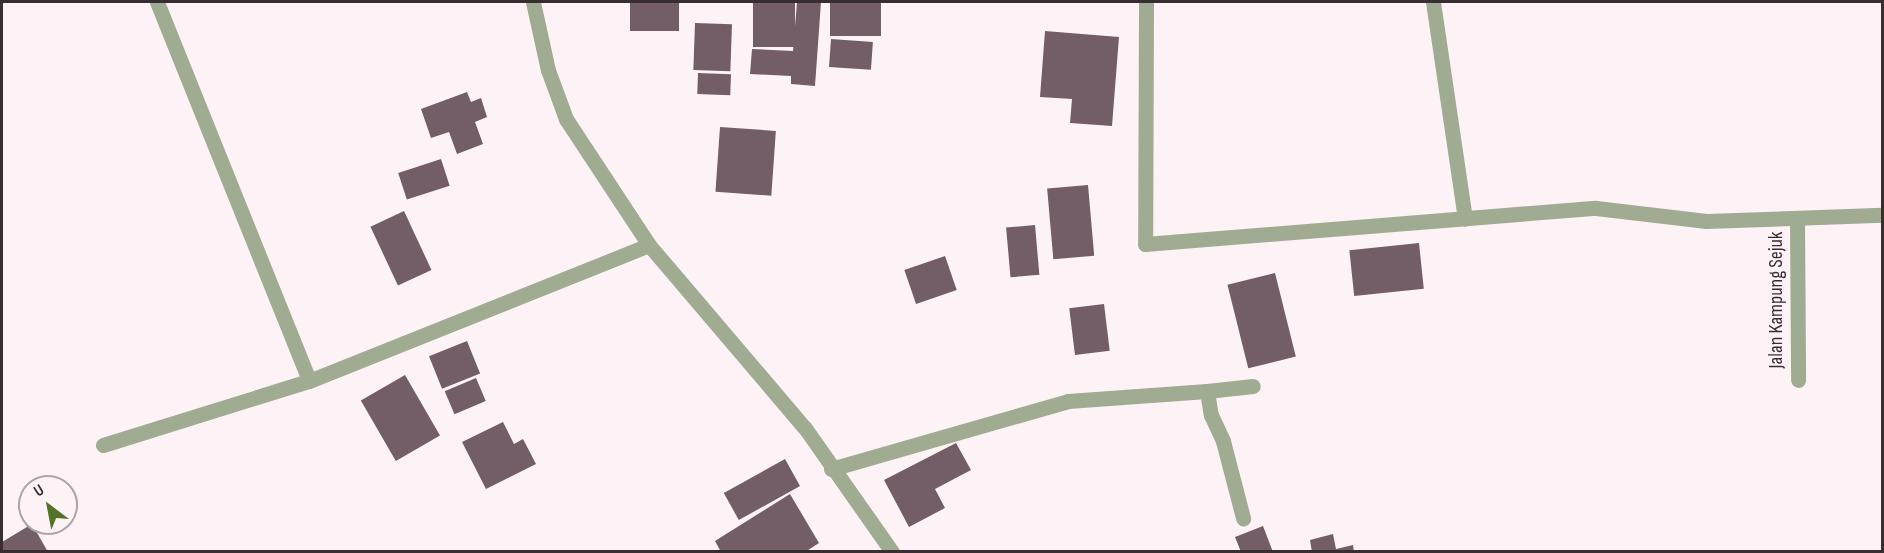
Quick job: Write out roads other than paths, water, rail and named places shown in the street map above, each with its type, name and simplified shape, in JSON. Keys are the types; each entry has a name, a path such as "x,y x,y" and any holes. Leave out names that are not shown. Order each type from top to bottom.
{"street":[{"path":"157,2 309,381"},
{"path":"533,2 548,70 566,119 649,245 805,428 831,469 892,552"},
{"path":"1146,2 1145,244 1596,208 1706,221 1797,220 1882,215"},
{"path":"1432,2 1465,219"},
{"name":"Jalan Kampung Sejuk","path":"1797,220 1798,380"},
{"path":"103,445 309,381 649,245"},
{"path":"831,469 1068,401 1253,386"},
{"path":"1207,391 1211,415 1223,441 1243,518"}]}
